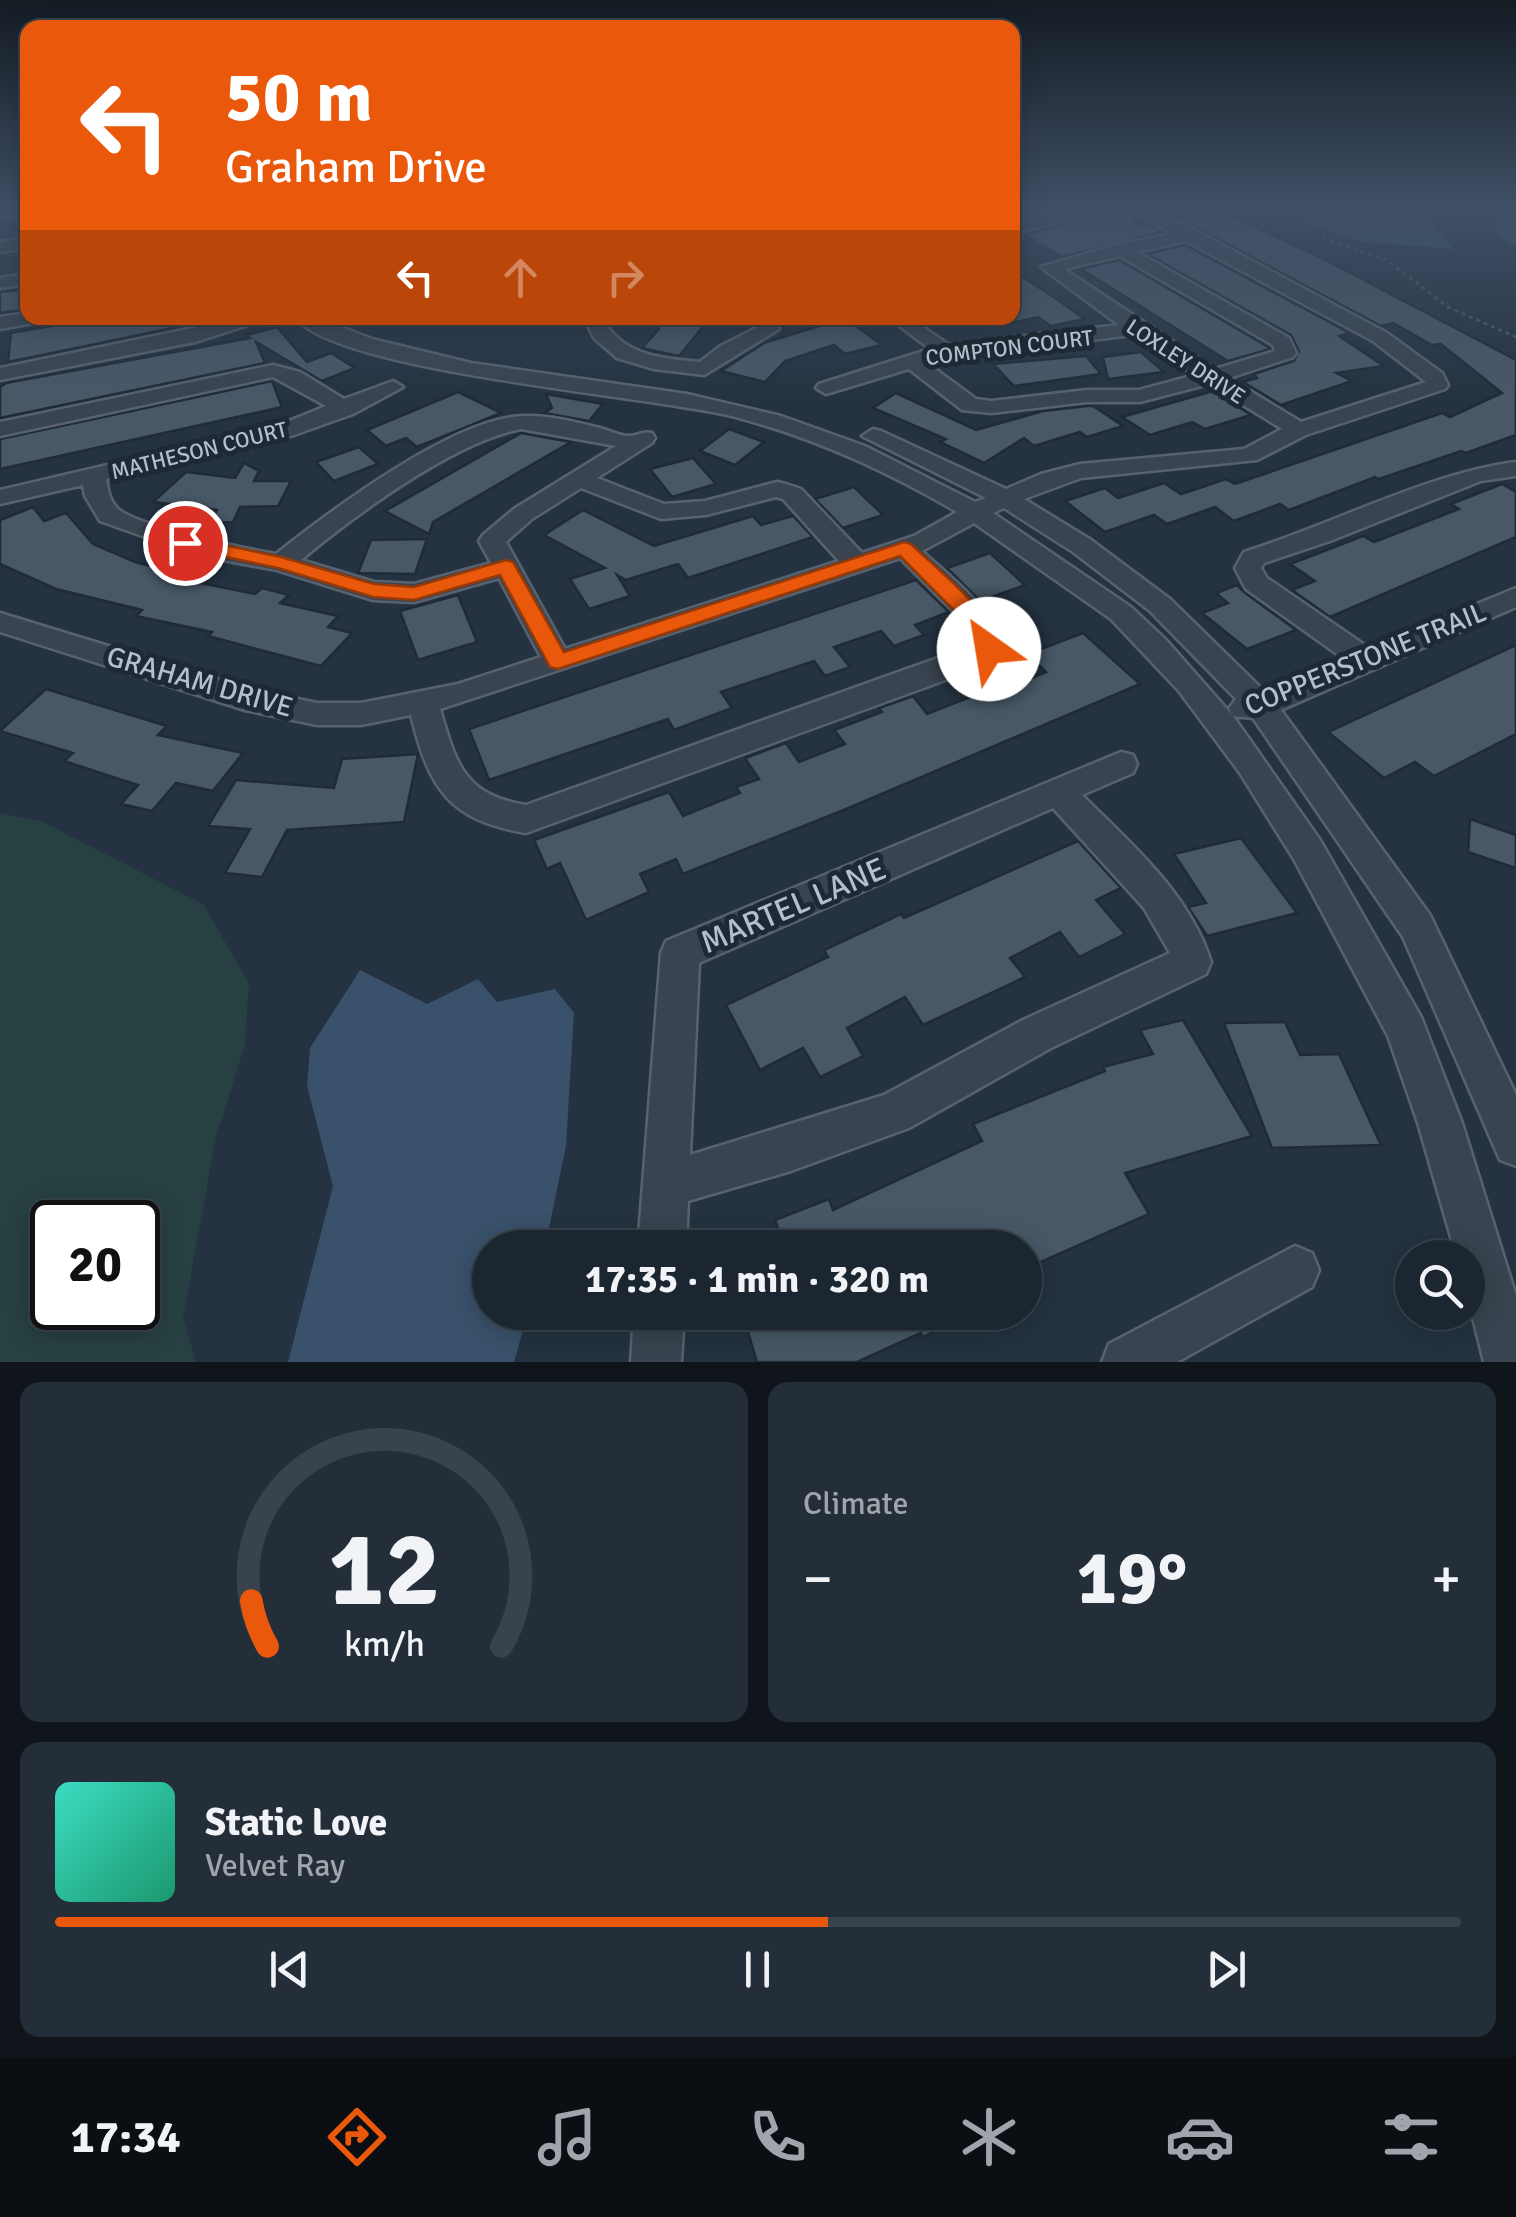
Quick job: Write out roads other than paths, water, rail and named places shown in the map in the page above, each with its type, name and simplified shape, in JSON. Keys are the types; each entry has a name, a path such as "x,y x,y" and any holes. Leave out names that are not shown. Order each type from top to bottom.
{"street":[{"name":"LOXLEY DRIVE","path":"1056,272 1136,330 1298,430"},
{"path":"912,360 970,405 992,406 1087,396 1140,396 1270,362 1286,353 1286,347 1156,272"},
{"name":"GRAHAM DRIVE","path":"0,622 245,699 317,714 360,714 422,703 558,662 857,564 904,548 992,504 1080,471 1249,455 1298,430 1438,385 1434,377 1394,347 1258,272"},
{"path":"1020,323 1044,340"},
{"path":"0,374 235,325"},
{"path":"322,325 358,340 475,371 732,409 852,449 924,481 992,504 1082,546 1160,605 1261,706 1417,927 1516,1144"},
{"path":"377,325 457,350 721,390 796,410 900,447 992,504 1120,612 1212,714 1263,778 1334,896 1410,1041 1476,1233 1509,1362"},
{"path":"596,327 639,362 704,369 726,351 768,329 765,325"},
{"path":"908,325 945,351"},
{"name":"COMPTON COURT","path":"826,388 945,351 1136,330"},
{"path":"0,429 273,371 296,374 315,392 345,409"},
{"name":"MATHESON COURT","path":"0,497 257,438 345,409 393,387"},
{"path":"281,563 314,534 392,484 496,426 519,422 644,438 523,514 492,541 558,662"},
{"path":"1367,661 1256,583 1248,568 1254,558 1321,536 1476,474 1516,469"},
{"path":"94,475 97,496 109,516 205,549 281,563 373,590 414,593 506,566"},
{"path":"580,479 661,512 706,508 776,489 792,494 857,564"},
{"path":"422,703 442,773 466,798 493,816 526,820 971,660 989,649 988,636 974,618 904,548"},
{"name":"COPPERSTONE TRAIL","path":"1212,714 1261,706 1516,597"},
{"name":"MARTEL LANE","path":"663,1230 680,953 1121,764"},
{"path":"666,1186 894,1113 1037,1034 1192,962 1190,946 1171,914 1058,791"},
{"path":"1128,1362 1182,1349 1295,1270"},
{"path":"656,1362 657,1330"}],"water":[{"path":"360,970 427,1004 478,979 497,1002 555,989 574,1013 566,1146 549,1230 472,1230 472,1330 523,1330 514,1362 288,1362 333,1186 307,1086 310,1048"}]}
